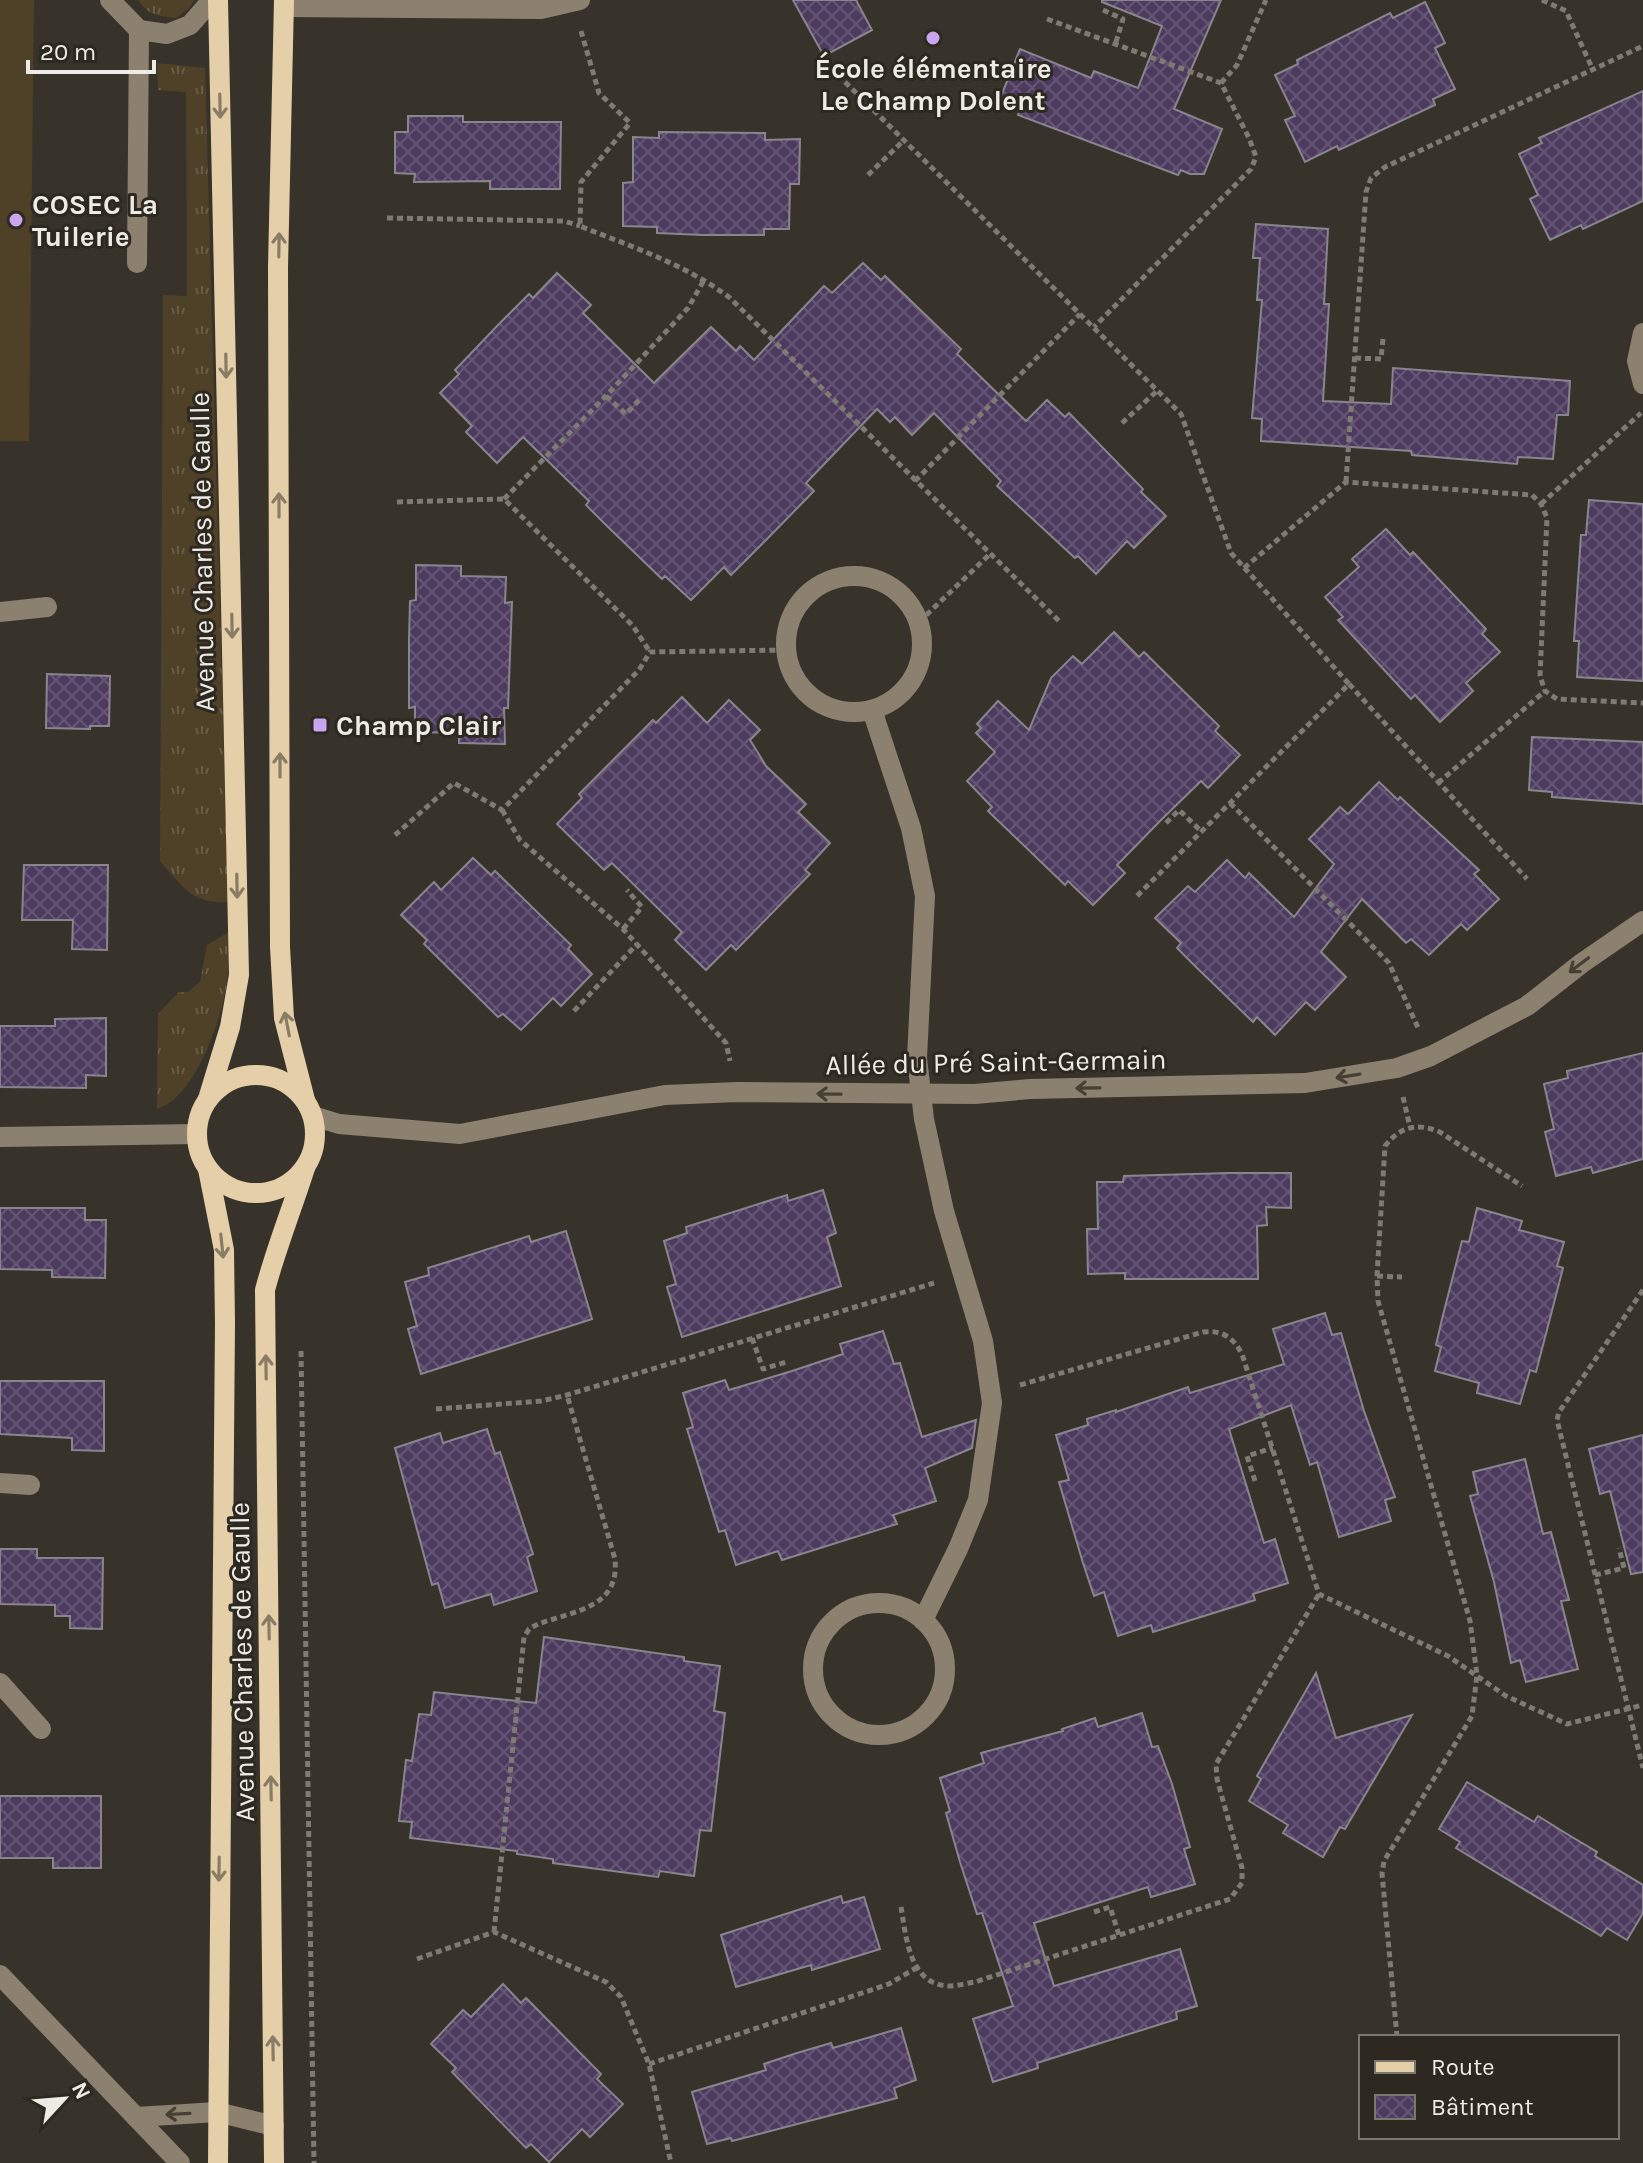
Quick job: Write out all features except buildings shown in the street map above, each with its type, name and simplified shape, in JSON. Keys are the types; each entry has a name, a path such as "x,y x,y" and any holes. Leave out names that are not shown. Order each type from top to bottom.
{"main road":[{"name":"Avenue Charles de Gaulle","path":"215,0 239,975 230,1027 200,1116 197,1134 218,1210 224,1250 218,2163"},
{"name":"Avenue Charles de Gaulle","path":"274,2163 265,1290 275,1249 313,1151 316,1133 284,1018 280,947 278,267 284,3"},
{"path":"208,1099 220,1086 237,1077 257,1074 275,1077 292,1086 309,1108"},
{"path":"208,1169 222,1182 238,1190 257,1193 275,1190 292,1181 305,1168"}],"street":[{"path":"110,0 139,30 167,34 190,25 215,0"},
{"path":"284,3 541,9 577,2"},
{"path":"137,263 139,30"},
{"path":"1643,333 1637,361 1643,384"},
{"path":"853,575 875,578 894,588 909,603 919,622 922,644 919,665 909,685 893,700 872,710 850,712 828,707 808,695 789,667 786,650 788,626 797,605 814,588 832,579 853,575"},
{"path":"0,612 47,607"},
{"path":"872,710 911,828 925,896 917,1058 924,1119 944,1211 983,1341 992,1391 978,1500 923,1620"},
{"name":"Allée du Pré Saint-Germain","path":"309,1108 339,1124 460,1134 665,1095 738,1092 975,1094 1030,1089 1305,1083 1397,1068 1431,1056 1527,1006 1643,921"},
{"path":"0,1137 197,1134"},
{"path":"0,1483 30,1485"},
{"path":"878,1602 902,1607 923,1620 941,1646 945,1662 938,1699 926,1716 909,1728 873,1735 857,1732 830,1714 820,1700 812,1667 815,1651 832,1622 846,1611 878,1602"},
{"path":"0,1683 41,1729"},
{"path":"0,1975 180,2163"},
{"path":"136,2117 217,2112 274,2126"}],"path":[{"path":"1221,83 1237,65 1266,0"},
{"path":"1542,0 1566,11 1593,70"},
{"path":"577,2 599,93 630,123 581,182 580,226"},
{"path":"1103,10 1123,19 1115,45"},
{"path":"1047,19 1221,83 1256,157 1251,169 1094,327"},
{"path":"1346,482 1366,192 1371,178 1385,167 1643,46"},
{"path":"845,82 1181,414 1231,553 1527,879"},
{"path":"868,175 904,140"},
{"path":"387,218 564,221 669,261 704,280 730,298 1059,621"},
{"path":"397,502 504,499 688,308 704,280"},
{"path":"915,481 1080,314"},
{"path":"1355,358 1381,359 1383,339"},
{"path":"1122,423 1158,390"},
{"path":"606,396 626,414 640,399"},
{"path":"1541,504 1643,412"},
{"path":"1244,568 1346,482 1532,495 1541,504 1547,518 1540,676 1545,691 1557,699 1643,703"},
{"path":"504,499 633,626 650,652"},
{"path":"919,622 990,554"},
{"path":"650,652 786,650"},
{"path":"502,810 639,670 650,652"},
{"path":"1136,897 1349,684"},
{"path":"1438,783 1545,691"},
{"path":"395,835 454,783 502,810 520,840 623,929 726,1043 738,1092"},
{"path":"1230,803 1389,963 1431,1056"},
{"path":"1166,823 1179,810 1201,831"},
{"path":"623,929 642,907 627,890"},
{"path":"574,1011 637,944"},
{"path":"1397,2035 1382,1873 1384,1861 1472,1716 1477,1675 1470,1621 1378,1301 1385,1146 1404,1129 1418,1126 1440,1132 1522,1186"},
{"path":"436,1409 541,1401 567,1395 964,1274"},
{"path":"1377,1276 1402,1277"},
{"path":"1643,1290 1559,1412 1557,1420 1643,1768"},
{"path":"992,1391 1032,1383 1213,1331 1228,1336 1236,1342 1242,1354 1319,1594 1448,1656 1506,1696 1567,1724 1643,1705"},
{"path":"752,1338 763,1369 786,1362"},
{"path":"301,1351 314,2163"},
{"path":"494,1932 524,1637 529,1629 538,1624 599,1602 614,1585 617,1574 567,1395"},
{"path":"1255,1481 1247,1456 1273,1448"},
{"path":"1595,1575 1624,1568 1619,1548"},
{"path":"901,1907 907,1944 916,1968 929,1980 948,1986 975,1982 1220,1903 1236,1893 1242,1883 1242,1868 1217,1779 1216,1764 1319,1594"},
{"path":"1094,1912 1110,1907 1119,1935"},
{"path":"417,1959 494,1932 606,1982 615,1989 626,2004 649,2064 671,2163"},
{"path":"649,2064 889,1984 916,1968"}],"green space":[{"name":"COSEC La Tuilerie","path":"0,0 34,0 29,441 0,441"},
{"path":"138,0 194,0 176,18 154,14"},
{"path":"157,63 205,68 228,902 205,900 189,892 160,861 163,295 187,296 186,92 158,90"},
{"path":"229,932 227,982 213,1035 183,1090 171,1102 157,1109 158,1014 179,992 188,992 200,982 207,945"}],"place":[{"name":"École élémentaire Le Champ Dolent","path":"933,38"},
{"name":"COSEC La Tuilerie","path":"16,220"},
{"name":"Champ Clair","path":"320,725"}]}
